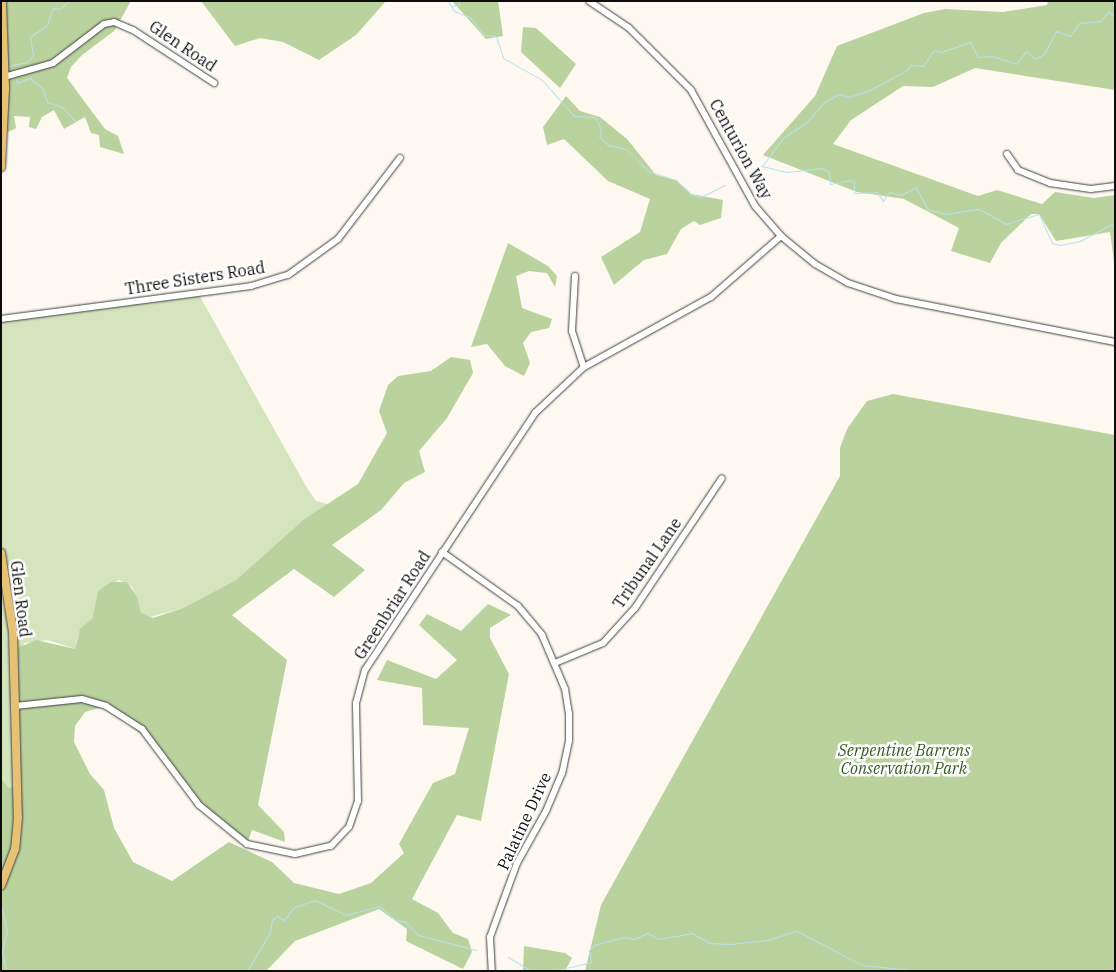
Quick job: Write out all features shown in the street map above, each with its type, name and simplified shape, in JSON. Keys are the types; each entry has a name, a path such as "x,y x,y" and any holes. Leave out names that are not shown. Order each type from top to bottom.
{"main road":[{"path":"1,167 4,69 2,1"},
{"name":"Glen Road","path":"1,552 12,632 18,836 1,886"}],"street":[{"name":"Centurion Way","path":"589,1 629,28 691,90 709,117 746,192 781,236 831,274 877,294 1115,342"},
{"name":"Glen Road","path":"4,69 53,63 104,24 114,22 133,30 214,83"},
{"path":"1007,154 1018,170 1050,183 1086,189 1115,186"},
{"name":"Three Sisters Road","path":"1,319 252,286 288,275 326,251 343,234 400,158"},
{"name":"Greenbriar Road","path":"15,706 82,699 106,706 146,733 199,805 247,844 295,854 319,851 331,846 349,828 358,802 356,703 365,670 535,414 584,367 711,297 781,236"},
{"path":"575,276 572,331 584,367"},
{"name":"Tribunal Lane","path":"555,663 603,643 635,608 722,478"},
{"name":"Palatine Drive","path":"442,552 518,606 545,640 555,663 569,713 566,757 546,811 517,863 490,937 492,971"}],"green space":[{"path":"1,1 131,1 114,31 82,55 71,67 67,78 105,129 118,136 124,154 100,147 99,135 91,133 85,117 64,129 54,110 42,117 36,129 29,127 30,117 14,116 16,128 4,134"},
{"path":"201,1 386,1 356,35 319,60 283,42 260,38 235,46"},
{"path":"452,1 498,1 503,36 486,39"},
{"path":"1048,1 1115,1 1115,90 975,68 933,87 903,86 851,120 833,144 978,196 997,190 1042,204 1055,192 1094,198 1115,195 1115,270 1110,232 1056,241 1039,214 1031,214 1001,243 990,263 951,251 959,228 904,199 857,192 763,155 815,96 837,46 924,13 945,9 1003,12 1047,5"},
{"path":"523,27 536,28 576,64 560,88 521,52"},
{"path":"566,96 580,111 600,117 627,139 656,175 676,180 691,194 723,200 721,218 700,225 694,221 681,229 667,254 644,260 614,285 601,257 640,232 650,199 608,181 564,139 547,145 543,127"},
{"path":"508,243 548,266 557,276 555,287 547,273 529,271 516,276 522,308 552,319 549,328 531,332 523,343 530,363 524,376 505,366 487,344 471,347"},
{"path":"198,293 307,488 316,501 331,505 303,520 236,580 183,608 146,618 141,613 132,587 119,580 98,591 92,619 78,635 75,649 48,640 24,643 17,784 9,788 1,778 1,319"},
{"path":"451,357 470,360 473,373 447,418 419,451 425,472 404,483 381,510 332,545 365,570 334,597 294,569 232,615 287,660 258,805 284,832 285,842 252,830 247,844 199,805 150,741 106,706 85,712 75,726 74,742 90,774 104,790 114,828 133,862 172,881 229,842 272,862 294,883 339,894 371,883 404,853 399,844 433,783 455,774 469,728 423,725 422,688 377,680 387,660 436,679 457,660 419,625 427,614 461,631 488,604 511,615 490,628 490,638 509,674 481,821 457,815 412,899 438,913 453,933 468,939 472,952 463,969 406,941 407,929 379,909 295,941 266,971 1,971 1,778 9,788 17,784 13,650 36,640 75,649 80,629 92,619 98,591 111,582 127,582 137,597 141,613 153,618 183,608 236,580 303,520 358,484 387,433 379,411 388,385 398,376 431,371"},
{"name":"Serpentine Barrens Conservation Park","path":"893,394 1115,435 1115,971 585,971 601,905 840,476 840,448 847,429 867,401"},
{"path":"524,946 565,953 572,958 565,971 523,971"}],"waterway":[{"path":"7,66 27,62 33,55 30,37 47,25 53,8 60,9 69,1"},
{"path":"448,1 454,11 470,17 484,35 496,36 503,58 542,80 574,116 595,117 601,130 599,136 608,145 626,149 648,171 676,180 691,194 701,197 725,185"},
{"path":"451,6 459,5 459,1"},
{"path":"752,170 762,166 783,138 808,121 824,102 839,94 849,97 870,90 904,72 911,65 923,66 934,50 941,52 970,42 978,57 992,56 1016,64 1026,51 1035,59 1044,54 1056,31 1070,36 1079,23 1100,21 1108,12 1115,16"},
{"path":"16,79 17,83 30,78 42,88 47,102 62,107 75,121"},
{"path":"762,166 786,172 822,168 829,172 830,184 850,180 854,182 854,193 877,192 883,201 889,192 901,195 916,187 927,209 946,214 979,209 1006,224 1039,214 1052,243 1060,245 1080,241 1115,222"},
{"path":"247,971 270,932 272,920 277,916 284,920 294,907 315,900 346,915 380,906 395,920 406,922 418,935 476,950"},
{"path":"1,905 7,930 2,952 6,971"},
{"path":"553,971 591,962 589,950 594,945 624,937 634,939 647,933 659,939 692,933 709,943 730,944 767,940 797,931 862,965 921,971"},
{"path":"508,957 531,971"}]}
